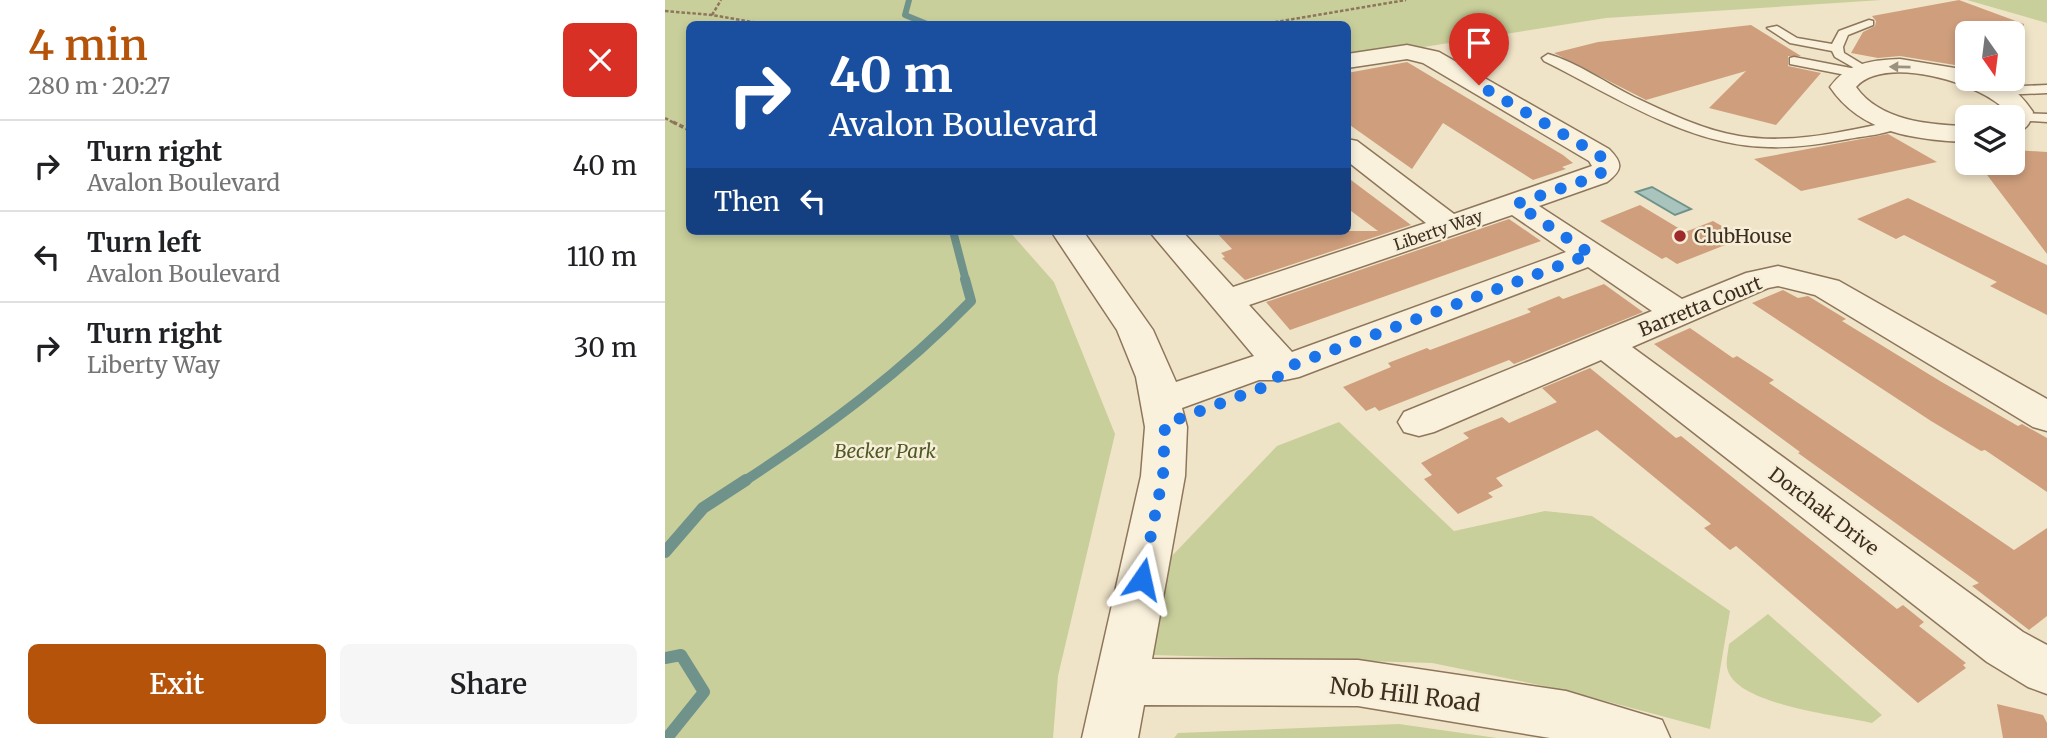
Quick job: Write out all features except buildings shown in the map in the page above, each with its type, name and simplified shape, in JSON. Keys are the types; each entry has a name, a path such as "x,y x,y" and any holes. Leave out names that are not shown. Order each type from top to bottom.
{"street":[{"name":"Liberty Way","path":"1227,301 1597,176 1606,169 1606,162 1599,155 1431,57 1407,52 1351,60"},
{"path":"1955,75 1902,67 1861,71 1847,78 1843,87 1848,98 1863,110 1918,129 1955,133"},
{"path":"1999,91 2016,105"},
{"path":"2025,124 2047,132"},
{"path":"1351,150 1450,226"},
{"path":"1516,204 1679,313"},
{"path":"1070,235 1135,330 1155,376 1163,413 1163,476 1110,738"},
{"path":"1169,235 1285,368"},
{"path":"1163,413 1272,384 1285,368 1591,254"},
{"name":"Barretta Court","path":"1419,422 1758,280 1778,276 1827,288 2047,417"},
{"name":"Dorchak Drive","path":"1605,345 2005,648 2047,671"},
{"name":"Nob Hill Road","path":"1122,682 1358,683 1566,716 1643,738"}],"lane":[{"path":"1861,71 1839,55 1837,49 1843,33 1869,23"},
{"path":"1773,28 1794,41 1837,49"},
{"path":"1548,58 1675,120 1763,143 1824,140 1898,124"},
{"path":"1794,61 1861,71"},
{"path":"2025,90 2047,89"},
{"path":"2025,120 2047,118"}],"path":[{"path":"712,15 721,0"},
{"path":"1282,21 1406,0"},
{"path":"665,11 747,21"},
{"path":"665,118 686,128"}],"green space":[{"name":"Becker Park","path":"665,0 1882,0 1606,18 1351,59 1351,21 686,21 686,235 1013,235 1054,282 1115,434 1058,676 1053,738 665,738"},
{"path":"1967,0 2047,0 2047,23"},
{"path":"1339,422 1454,531 1545,511 1592,516 1730,611 1710,729 1568,691 1432,663 1152,655 1168,560 1277,446"},
{"path":"1768,614 1882,715 1872,723 1793,707 1770,701 1736,683 1727,668 1729,644"},
{"path":"1399,724 1497,738 1174,738 1178,733"}],"water":[{"path":"1652,187 1691,209 1675,215 1636,192"}],"waterway":[{"path":"909,0 905,15 920,21"},
{"path":"954,235 966,281"},
{"path":"745,481 833,420 918,352 971,301 965,279"},
{"path":"665,552 703,508 745,481"},
{"path":"665,658 681,655 704,692 667,738"}],"place":[{"name":"ClubHouse","path":"1680,236"}],"route":[{"path":"1142,579 1163,476 1165,424 1272,384 1285,368 1591,254 1516,204 1597,176 1606,169 1606,162 1599,155 1479,85"}]}
